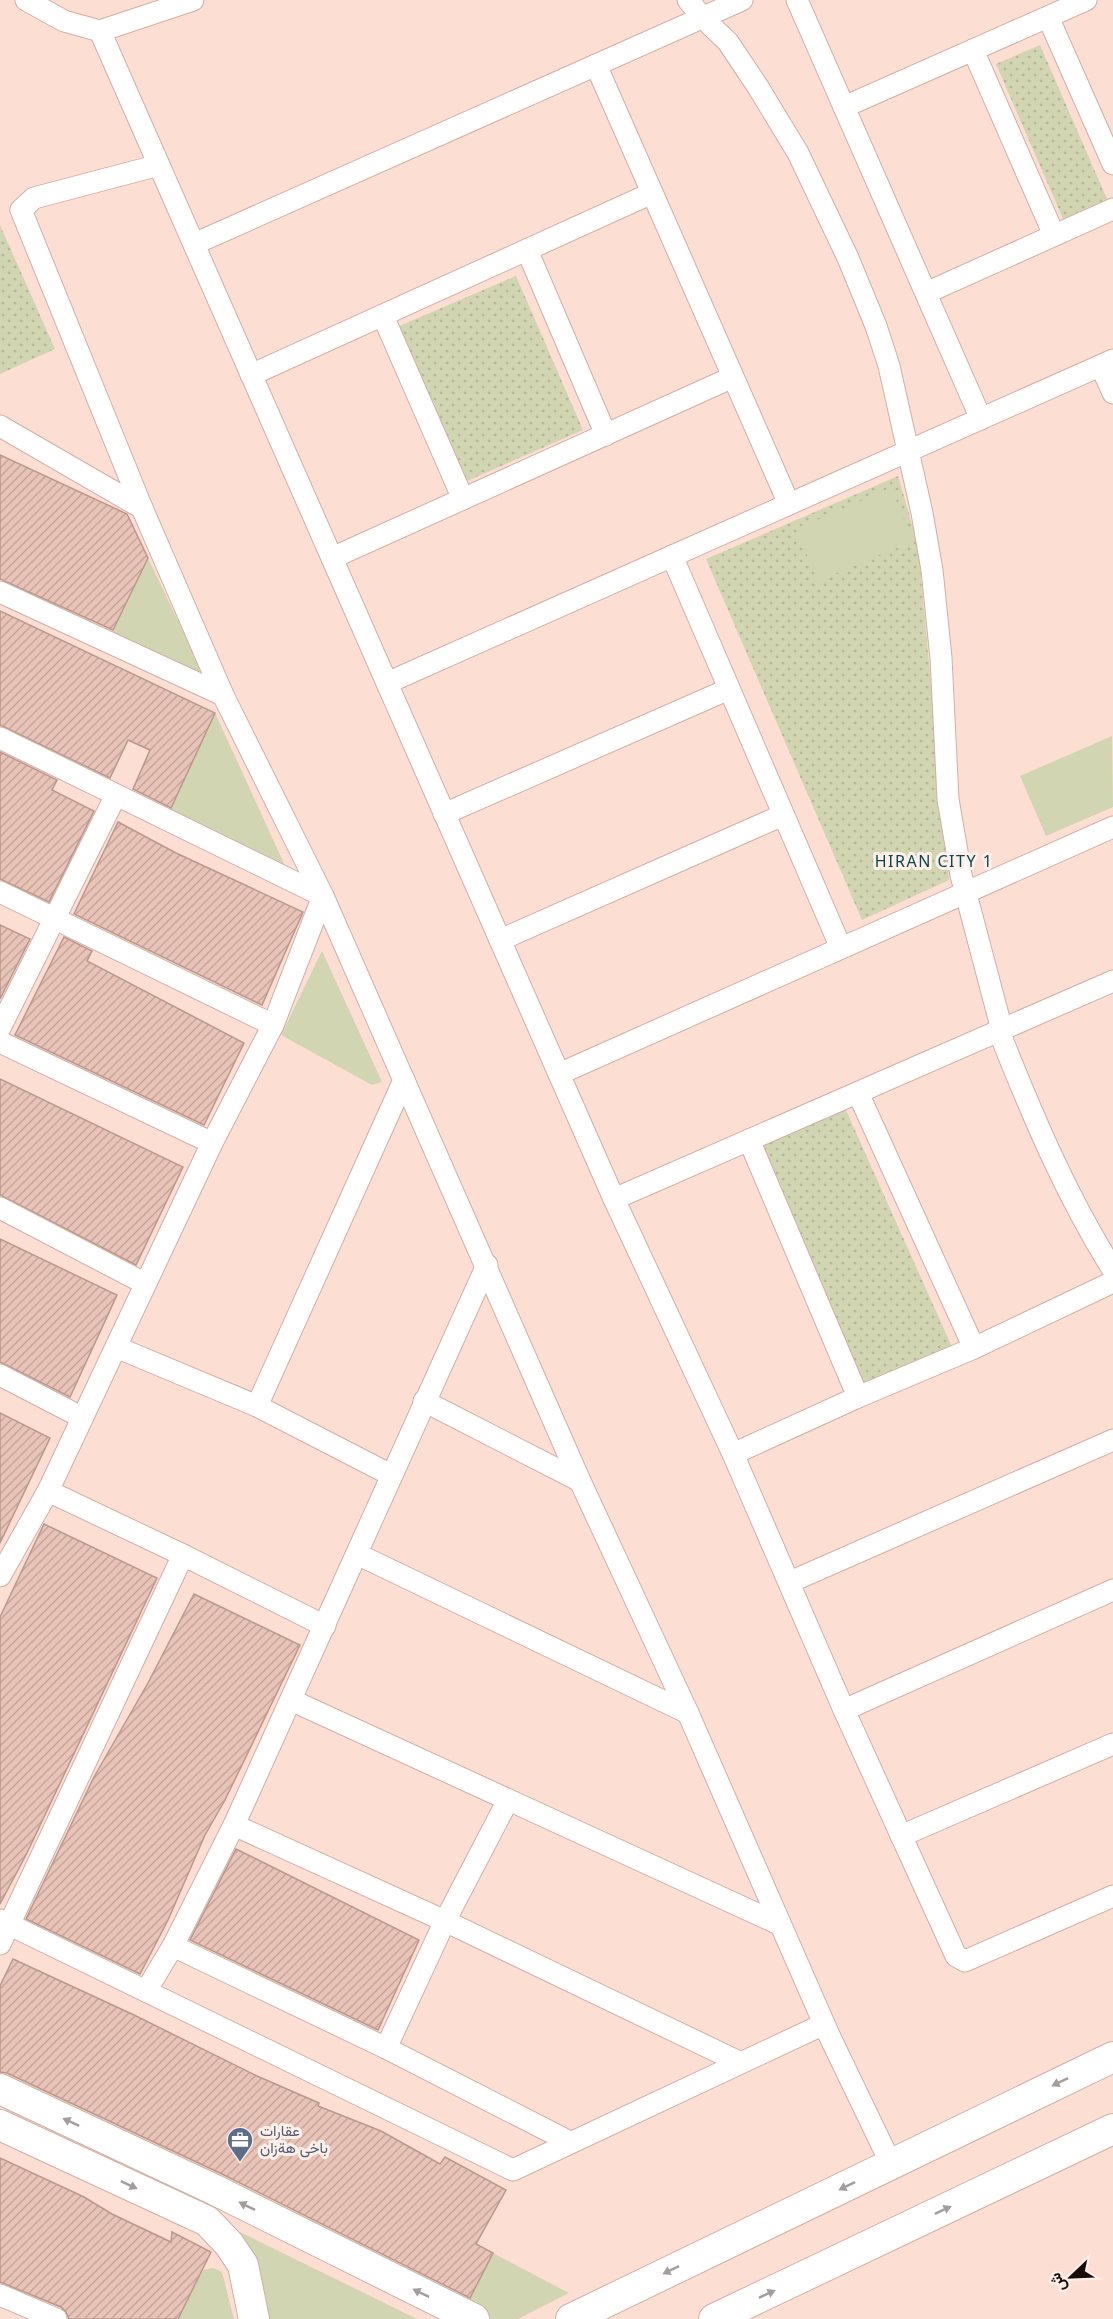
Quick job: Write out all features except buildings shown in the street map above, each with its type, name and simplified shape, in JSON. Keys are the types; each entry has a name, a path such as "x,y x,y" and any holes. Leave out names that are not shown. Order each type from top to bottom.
{"main road":[{"path":"571,2319 1113,2057"},
{"path":"0,2089 215,2190 474,2319"},
{"path":"0,2125 207,2221 229,2244 243,2265 254,2319"},
{"path":"714,2319 1113,2129"},
{"path":"207,2221 215,2190"}],"street":[{"path":"26,0 64,21 100,31 193,0"},
{"path":"688,0 728,42 798,153 848,258 876,326 889,366 932,570 941,658 948,799 966,892 1002,1030 1002,1039 1042,1137 1085,1225 1113,1270"},
{"path":"194,244 742,0"},
{"path":"797,0 981,418"},
{"path":"844,107 1086,0"},
{"path":"1048,17 1113,164"},
{"path":"100,31 614,1199 733,1454 844,1710 956,1956 965,1961 1113,1896"},
{"path":"973,50 1054,235"},
{"path":"596,65 789,504"},
{"path":"159,165 34,198 21,210 142,508 223,695 323,896 580,1481 688,1713 824,2024 891,2164"},
{"path":"251,375 652,193"},
{"path":"926,293 1113,209"},
{"path":"527,250 606,435"},
{"path":"383,316 464,499"},
{"path":"387,682 1107,363 1113,393"},
{"path":"332,558 733,378"},
{"path":"0,426 142,508"},
{"path":"672,556 841,948"},
{"path":"0,592 223,695"},
{"path":"444,813 729,689"},
{"path":"0,738 323,896"},
{"path":"0,1028 116,795"},
{"path":"500,940 783,815"},
{"path":"559,1074 1113,827"},
{"path":"0,892 273,1025"},
{"path":"2,1566 48,1491 81,1417 117,1347 144,1283 273,1025 323,896"},
{"path":"614,1199 1113,981"},
{"path":"0,1042 212,1143"},
{"path":"257,1406 404,1080"},
{"path":"858,1093 974,1348"},
{"path":"749,1140 858,1397"},
{"path":"0,1208 144,1283"},
{"path":"146,1991 173,1946 234,1825 487,1265"},
{"path":"733,1454 858,1397 974,1348 1113,1282"},
{"path":"117,1347 257,1406 391,1475"},
{"path":"0,1375 81,1417"},
{"path":"424,1401 580,1481"},
{"path":"790,1582 1113,1440"},
{"path":"48,1491 325,1626"},
{"path":"357,1554 688,1713"},
{"path":"0,1944 5,1923 183,1555"},
{"path":"844,1710 1113,1590"},
{"path":"291,1700 779,1924"},
{"path":"901,1836 1113,1744"},
{"path":"386,2048 445,1921 508,1800"},
{"path":"234,1825 445,1921 739,2062"},
{"path":"5,1923 513,2170 824,2024"},
{"path":"173,1946 386,2048 570,2142"},
{"path":"0,2295 56,2319"}],"green space":[{"path":"1040,45 1107,199 1063,219 996,64"},
{"path":"0,225 55,349 0,374"},
{"path":"516,276 583,430 465,482 397,327"},
{"path":"898,476 918,545 949,880 862,920 706,559"},
{"path":"891,488 913,541 818,581 796,529"},
{"path":"148,558 203,673 201,677 112,634"},
{"path":"215,713 292,881 168,814"},
{"path":"1112,736 1113,807 1046,836 1020,776"},
{"path":"322,951 382,1082 372,1085 281,1035"},
{"path":"841,1099 956,1356 858,1397 749,1140"},
{"path":"240,2232 417,2319 259,2319"},
{"path":"493,2253 569,2293 518,2319 489,2319 465,2308"},
{"path":"213,2268 222,2272 234,2319 178,2319 203,2270"}],"place":[{"name":"عقارات باخی هةزان","path":"240,2163"}],"district":[{"name":"HIRAN CITY 1","path":"934,861"}]}
